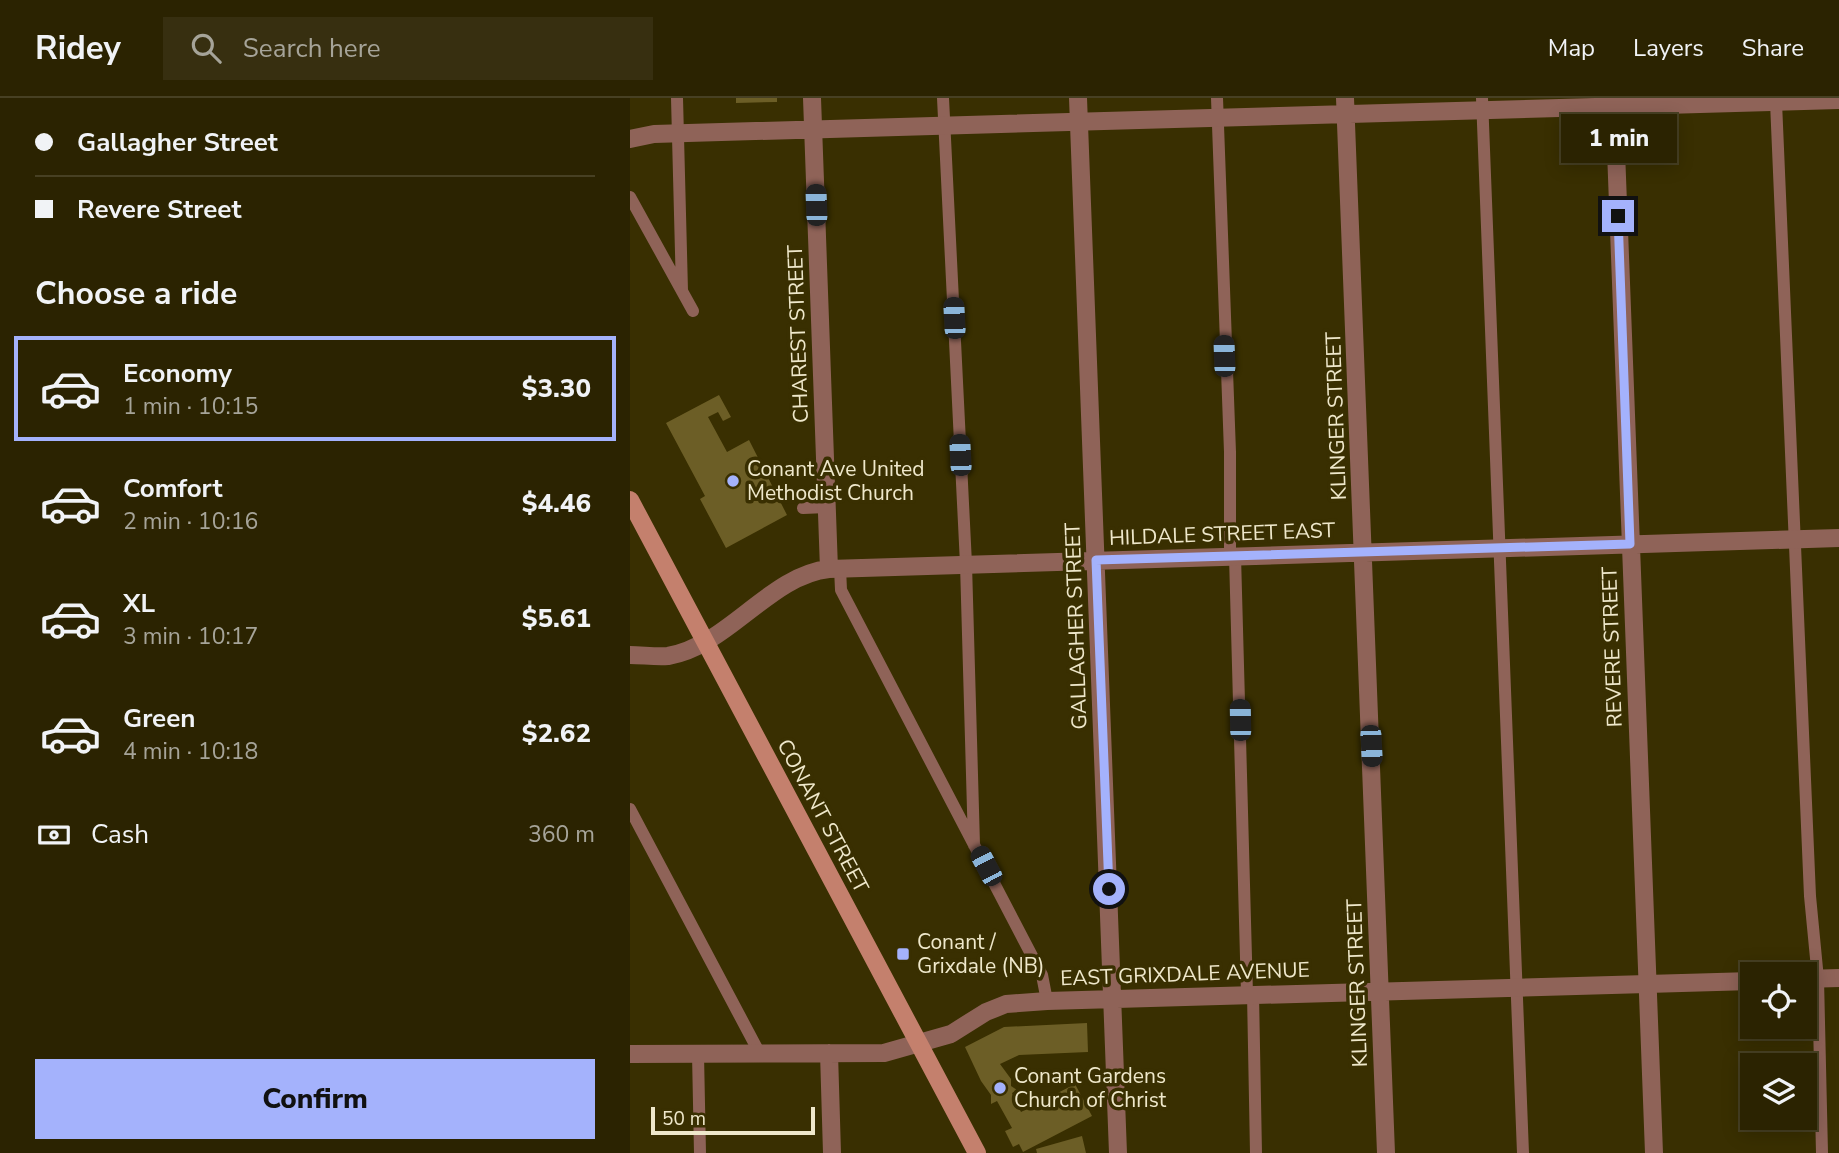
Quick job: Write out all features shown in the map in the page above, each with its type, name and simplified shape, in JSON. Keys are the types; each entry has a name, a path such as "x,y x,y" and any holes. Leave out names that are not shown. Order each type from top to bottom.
{"main road":[{"name":"CONANT STREET","path":"630,500 976,1153"}],"street":[{"name":"CHAREST STREET","path":"812,98 827,508 834,568"},
{"name":"GALLAGHER STREET","path":"1078,98 1118,1153"},
{"path":"630,139 679,133 1217,118 1346,106 1839,100"},
{"name":"REVERE STREET","path":"1614,102 1654,1153"},
{"name":"KLINGER STREET","path":"1346,106 1386,1153"},
{"name":"HILDALE STREET EAST","path":"630,655 668,656 705,642 805,574 834,568 1839,538"},
{"path":"1817,979 1839,978"},
{"name":"EAST GRIXDALE AVENUE","path":"630,1054 884,1054 951,1034 986,1012 1006,1004 1047,1001 1740,981"},
{"path":"829,1054 832,1153"}],"lane":[{"path":"677,98 682,291"},
{"path":"943,98 966,564 974,845"},
{"path":"1217,98 1256,1153"},
{"path":"1776,102 1811,962"},
{"path":"1483,104 1524,1153"},
{"path":"630,197 693,312"},
{"path":"803,508 827,508"},
{"path":"834,568 841,590 1042,975 1047,1001"},
{"path":"630,809 760,1054"},
{"path":"1815,1039 1822,1153"},
{"path":"698,1054 700,1153"}],"building":[{"path":"736,98 777,98 777,102 736,103"},
{"name":"Conant Ave United Methodist Church","path":"719,395 731,417 723,421 718,412 708,417 727,452 749,440 787,515 726,548 700,499 705,496 666,423"},
{"name":"Conant Gardens Church of Christ","path":"1087,1023 1088,1052 1019,1055 1000,1064 1011,1079 1011,1086 1017,1090 1012,1093 1021,1112 1075,1084 1092,1116 1023,1152 1019,1144 1013,1147 1005,1131 1012,1128 997,1101 991,1104 991,1095 981,1081 965,1047 1004,1027"},
{"path":"1082,1136 1086,1153 1037,1153 1036,1149"}],"place":[{"name":"Conant Ave United Methodist Church","path":"733,481"},
{"name":"Conant / Grixdale (NB)","path":"903,954"},
{"name":"Conant Gardens Church of Christ","path":"1000,1088"}],"route":[{"path":"1109,889 1096,560 1630,544 1618,216"}]}
